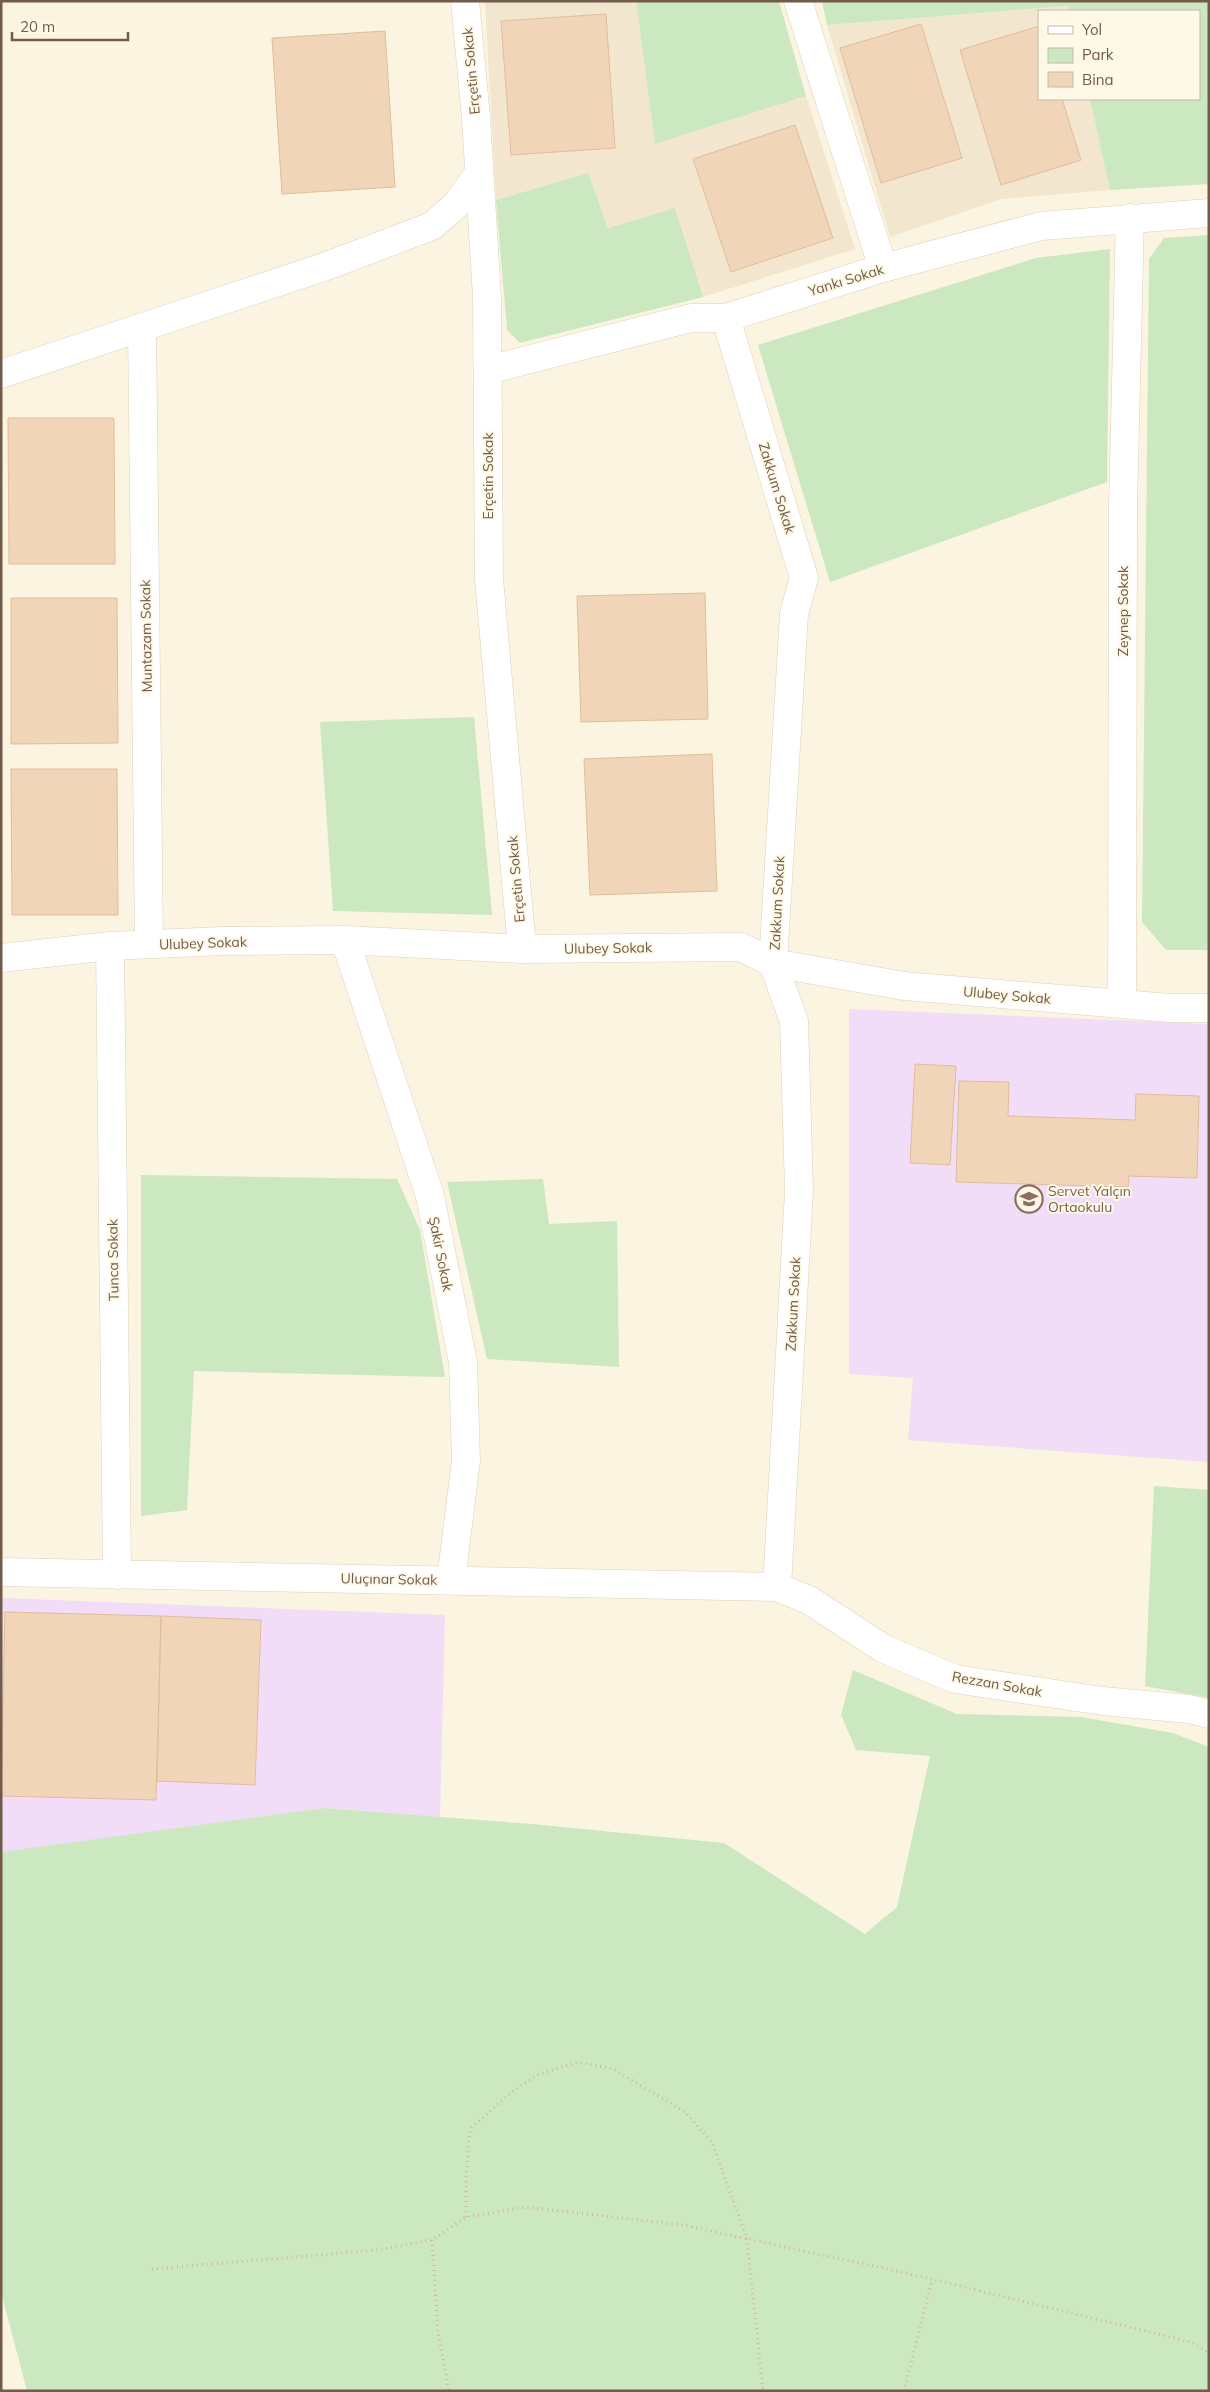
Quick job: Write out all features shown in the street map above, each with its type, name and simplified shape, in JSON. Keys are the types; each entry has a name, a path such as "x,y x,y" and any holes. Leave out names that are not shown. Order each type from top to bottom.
{"street":[{"name":"Erçetin Sokak","path":"465,1 487,297 489,579 522,949"},
{"path":"798,1 883,268"},
{"path":"1,374 324,267 432,226 456,205 479,173"},
{"name":"Yankı Sokak","path":"488,370 691,318 726,318 883,268 1041,226 1209,213"},
{"name":"Zeynep Sokak","path":"1122,1004 1123,508 1130,218"},
{"name":"Zakkum Sokak","path":"726,318 804,578 794,614 773,963 794,1022 799,1191 776,1586"},
{"name":"Muntazam Sokak","path":"142,327 149,944"},
{"name":"Ulubey Sokak","path":"1,958 110,946 345,940 522,949 741,947 773,963 904,986 1170,1008 1209,1008"},
{"name":"Şakir Sokak","path":"345,940 430,1196 463,1362 466,1461 452,1580"},
{"name":"Tunca Sokak","path":"110,946 116,1575"},
{"name":"Uluçınar Sokak","path":"1,1572 776,1586"},
{"name":"Rezzan Sokak","path":"776,1586 809,1600 884,1649 955,1679 1103,1701 1189,1709 1209,1714"}],"path":[{"path":"466,2216 466,2177 470,2129 507,2096 537,2075 578,2062 613,2069 685,2112 712,2142 747,2239 763,2391"},
{"path":"152,2269 377,2250 432,2240 466,2216 526,2207 683,2226 747,2239 932,2280 1191,2342 1209,2353"},
{"path":"432,2240 438,2332 449,2391"},
{"path":"904,2391 932,2280"}],"shaded area":[{"path":"485,1 636,1 655,144 806,96 855,249 703,297 675,208 608,228 587,173 496,200"},
{"path":"1069,6 1070,10 1038,10 1038,100 1090,100 1110,190 1001,199 890,237 827,25"},
{"name":"Servet Yalçın Ortaokulu","path":"849,1009 1209,1024 1209,1462 908,1440 913,1378 849,1374"},
{"path":"1,1598 445,1615 440,1817 324,1808 1,1853"}],"green space":[{"path":"636,1 779,1 806,96 655,144"},
{"path":"822,1 1209,1 1209,184 1110,190 1090,100 1200,100 1200,10 1070,10 1068,6 827,25"},
{"path":"588,173 608,228 675,208 703,297 520,343 507,330 496,200"},
{"path":"1209,235 1209,950 1166,950 1142,922 1149,259 1164,238"},
{"path":"1110,249 1107,482 830,582 758,345 1036,258"},
{"path":"474,717 492,915 333,911 320,722"},
{"path":"141,1175 397,1179 420,1230 445,1377 194,1371 187,1510 141,1516"},
{"path":"543,1179 549,1224 617,1221 619,1367 487,1359 447,1182"},
{"path":"1154,1486 1209,1490 1209,1698 1145,1686"},
{"path":"853,1670 957,1714 1081,1717 1173,1733 1209,1747 1209,2391 27,2391 1,2292 1,1852 324,1808 532,1824 724,1843 865,1934 897,1907 930,1756 856,1750 841,1715"}],"building":[{"path":"606,14 615,148 511,155 501,21"},
{"path":"921,24 962,158 881,183 840,48"},
{"path":"1038,26 1038,100 1062,100 1081,160 1001,185 960,50"},
{"path":"385,31 395,187 282,194 272,38"},
{"path":"795,125 833,238 731,272 693,159"},
{"path":"8,418 114,418 115,564 9,564"},
{"path":"705,593 708,719 581,722 577,596"},
{"path":"11,598 117,598 118,743 11,744"},
{"path":"712,754 717,891 590,895 584,759"},
{"path":"11,769 117,769 118,915 12,915"},
{"path":"915,1064 956,1066 950,1165 910,1163"},
{"path":"959,1081 1009,1082 1008,1116 1135,1120 1136,1094 1199,1096 1197,1178 1129,1176 1128,1187 956,1182"},
{"path":"5,1612 161,1616 156,1800 1,1796"},
{"path":"161,1616 261,1620 255,1785 157,1781"}],"place":[{"name":"Servet Yalçın Ortaokulu","path":"1029,1199"}]}
